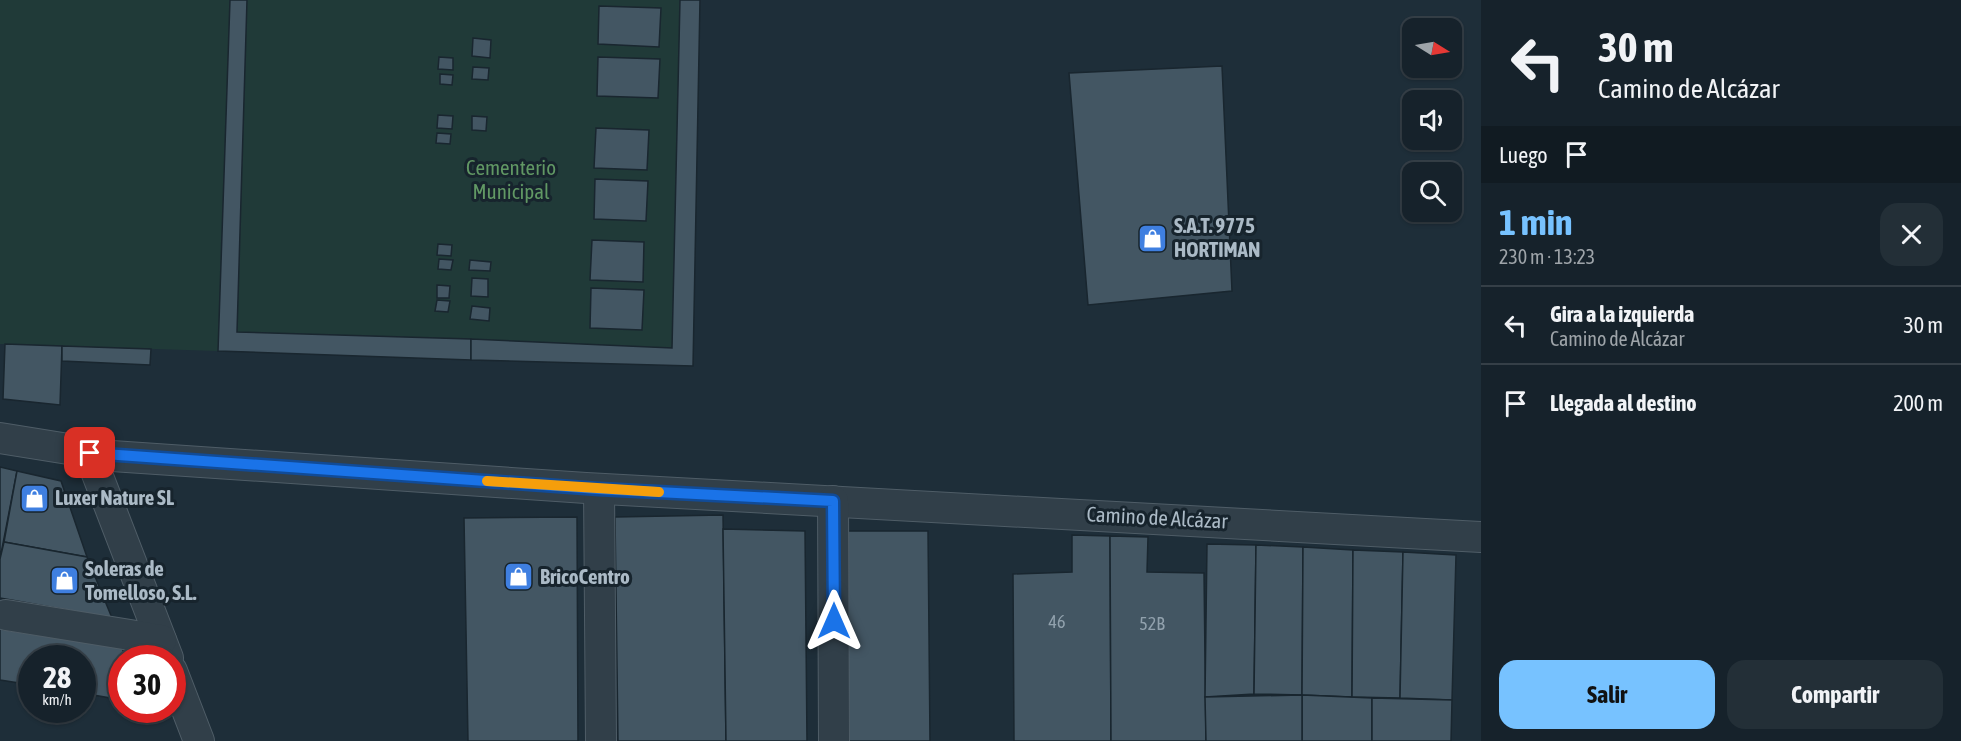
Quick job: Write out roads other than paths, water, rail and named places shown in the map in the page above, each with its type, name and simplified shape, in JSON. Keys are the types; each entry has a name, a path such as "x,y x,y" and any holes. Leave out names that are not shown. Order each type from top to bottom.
{"street":[{"name":"Camino de Alcázar","path":"0,438 124,457 599,489 1481,537"},
{"path":"90,453 162,645"},
{"path":"599,489 601,741"},
{"path":"833,501 834,741"},
{"path":"6,615 145,645"},
{"path":"186,707 199,741"}],"place":[{"name":"S.A.T. 9775 HORTIMAN","path":"1153,238"},
{"name":"Luxer Nature SL","path":"34,498"},
{"name":"BricoCentro","path":"519,577"},
{"name":"Soleras de Tomelloso, S.L.","path":"64,581"}],"park label":[{"name":"Cementerio Municipal","path":"511,180"}]}
